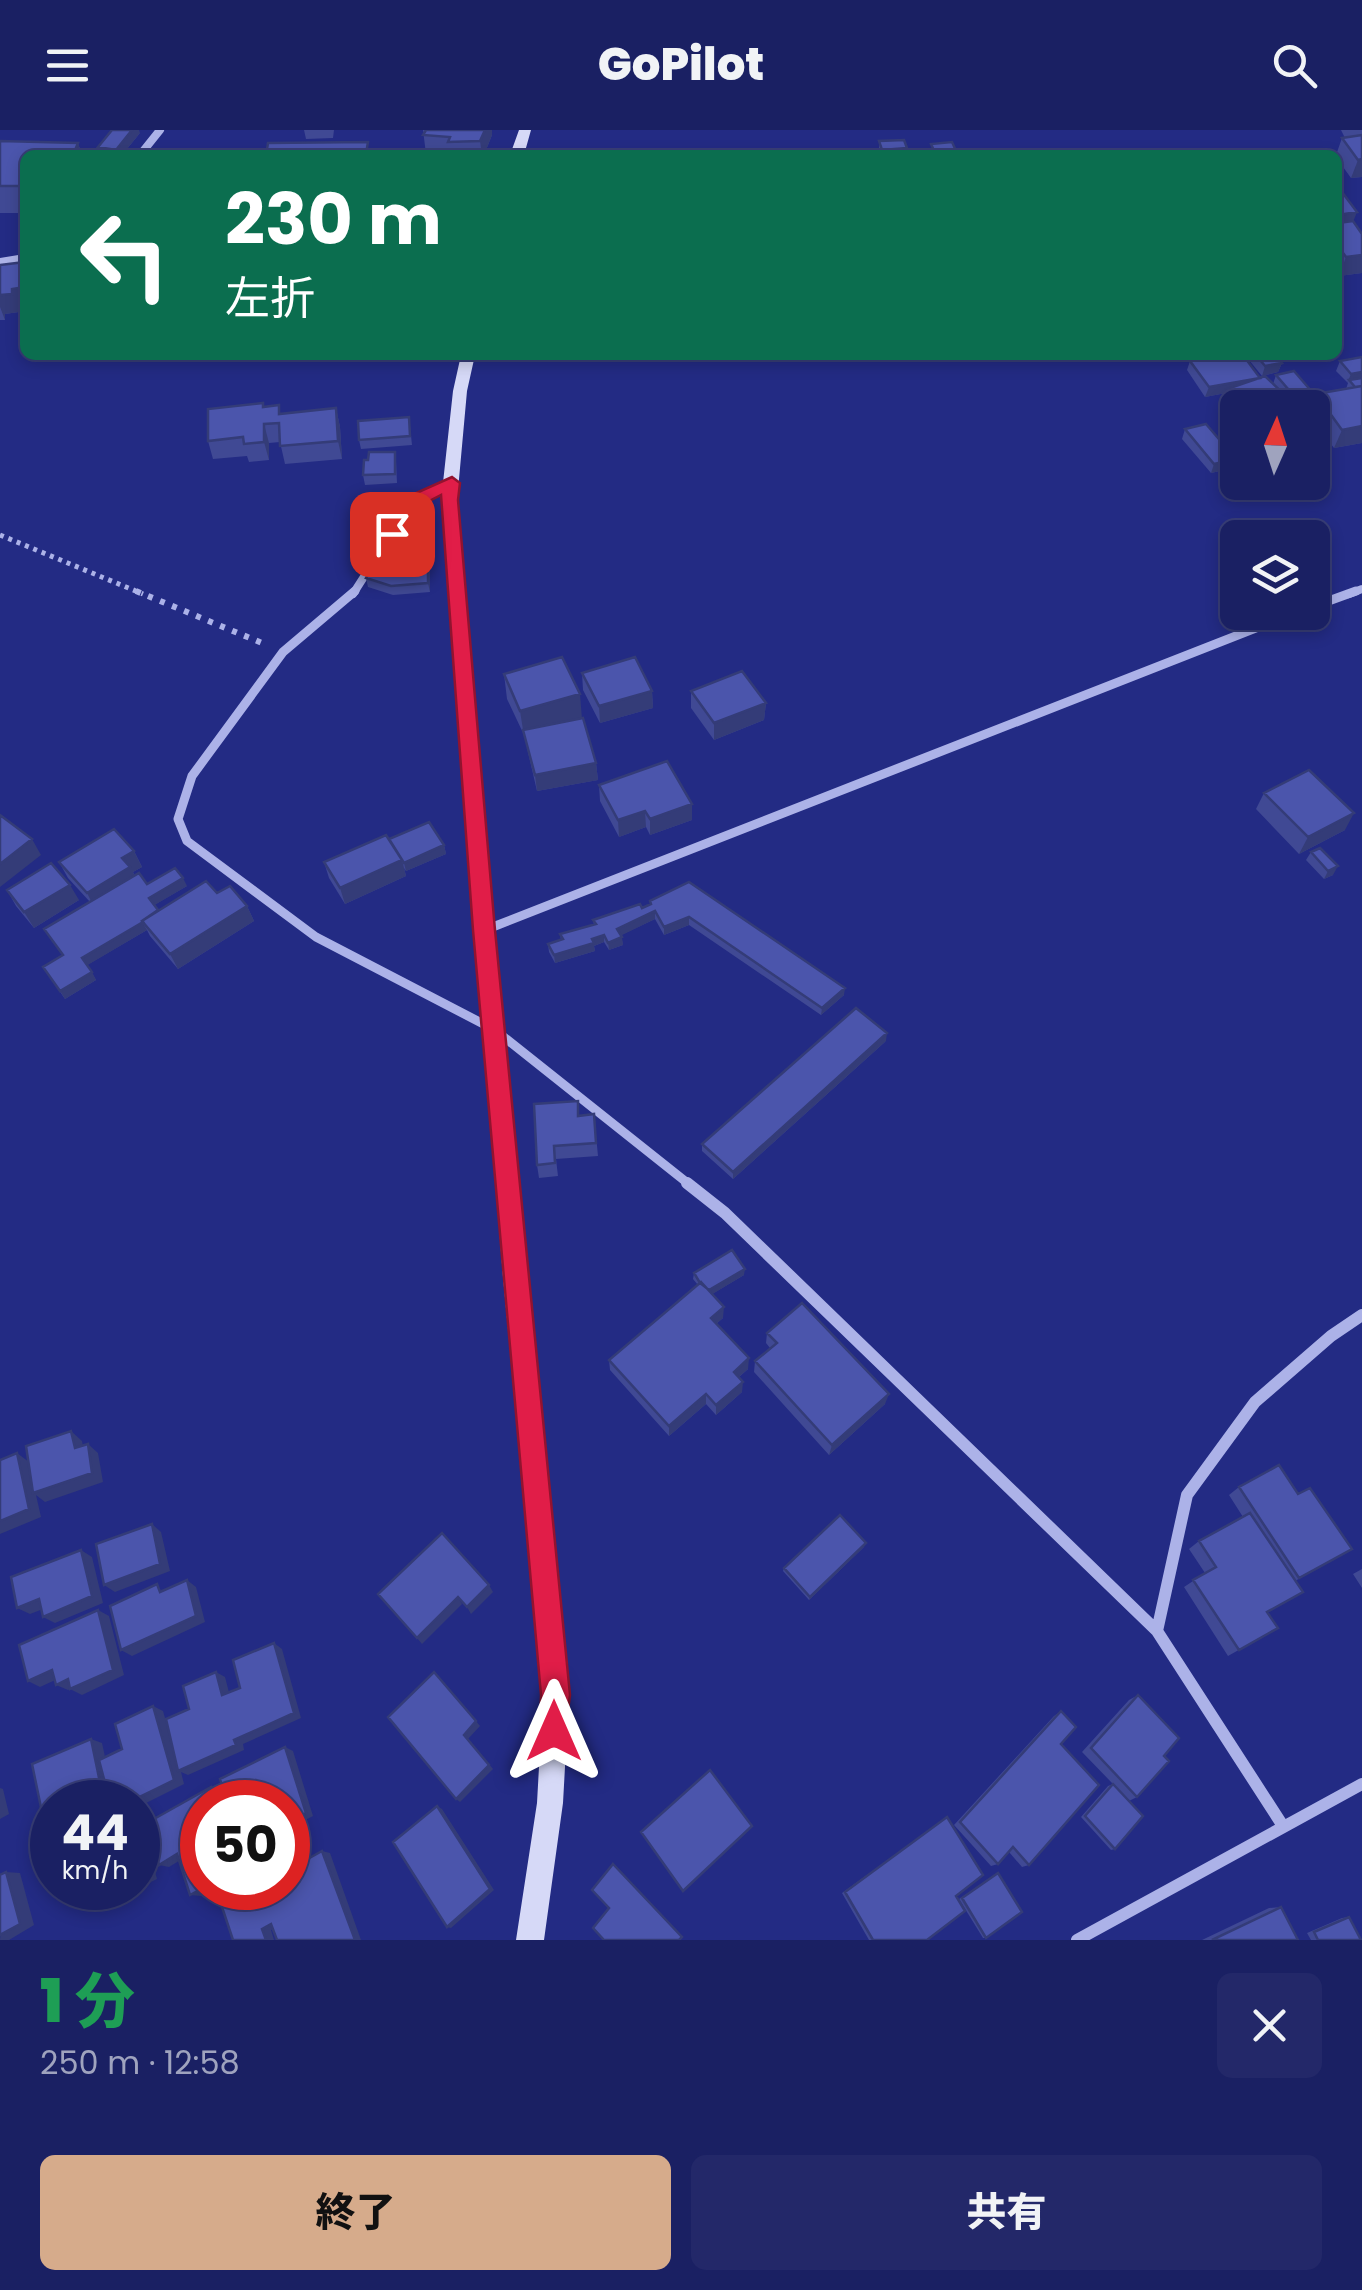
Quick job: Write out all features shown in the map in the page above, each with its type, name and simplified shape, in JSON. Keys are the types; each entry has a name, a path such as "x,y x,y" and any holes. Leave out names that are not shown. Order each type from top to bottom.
{"main road":[{"path":"467,360 449,500 514,1278 556,1695 550,1803 530,1940"}],"street":[{"path":"144,150 160,130"},
{"path":"452,483 411,503 352,596 283,652 192,776 178,819 187,840 316,936 495,1030 725,1213 1156,1631 1283,1826"},
{"path":"1330,601 1362,589"},
{"path":"484,930 1248,630"},
{"path":"1156,1631 1187,1496 1255,1402 1331,1336 1362,1315"},
{"path":"1077,1940 1362,1784"}],"path":[{"path":"0,535 283,652"}],"building":[{"path":"112,130 132,130 116,150 98,147"},
{"path":"426,130 485,130 480,141 448,142 450,137 423,135"},
{"path":"1362,135 1362,159 1358,160 1342,138"},
{"path":"904,140 907,148 882,150 879,141"},
{"path":"0,141 78,143 75,150 20,150 20,186 0,186"},
{"path":"368,142 367,150 267,150 268,143"},
{"path":"952,142 956,150 934,150 931,144"},
{"path":"1342,192 1357,212 1342,214"},
{"path":"1353,221 1362,234 1362,255 1346,257 1342,252 1342,222"},
{"path":"20,263 20,288 12,289 12,294 0,295 0,265"},
{"path":"1362,357 1362,372 1351,374 1340,361"},
{"path":"1247,360 1260,378 1209,387 1190,361"},
{"path":"1260,360 1282,363 1265,366"},
{"path":"1294,371 1310,390 1289,390 1276,375"},
{"path":"1265,376 1279,390 1228,390"},
{"path":"1362,378 1362,386 1355,387 1349,380"},
{"path":"1362,386 1362,426 1342,430 1330,413 1330,392"},
{"path":"263,403 263,407 279,405 279,414 336,408 338,441 280,446 279,423 264,424 264,442 244,444 243,437 208,441 208,409"},
{"path":"409,417 410,436 359,440 358,421"},
{"path":"1206,424 1220,440 1220,463 1214,464 1185,429"},
{"path":"369,452 395,452 395,474 363,475"},
{"path":"428,513 428,583 391,586 366,578 405,514"},
{"path":"562,657 580,694 520,711 504,674"},
{"path":"635,657 652,691 599,706 582,673"},
{"path":"742,671 766,703 714,723 691,691"},
{"path":"583,718 596,763 535,775 523,730"},
{"path":"667,761 692,804 650,819 645,811 618,820 599,785"},
{"path":"1309,770 1354,813 1308,837 1264,793"},
{"path":"0,815 32,839 0,864"},
{"path":"429,822 444,845 404,863 389,839"},
{"path":"114,829 134,851 122,858 130,867 87,893 59,862"},
{"path":"386,835 402,860 340,888 324,862"},
{"path":"1320,848 1338,866 1328,871 1311,852"},
{"path":"51,863 70,885 24,912 7,890"},
{"path":"175,868 183,878 149,898 158,910 82,958 92,972 60,991 43,967 63,955 44,929 139,873 147,884"},
{"path":"206,881 217,893 230,886 247,906 170,954 142,921"},
{"path":"689,882 845,988 822,1008 689,917 664,927 655,911 617,929 622,937 608,943 604,935 592,939 594,943 554,955 548,944 563,939 560,934 596,924 593,920 640,904 642,908"},
{"path":"856,1008 887,1033 733,1172 702,1144"},
{"path":"578,1101 578,1116 594,1114 596,1143 554,1146 555,1163 537,1165 534,1104"},
{"path":"732,1250 745,1269 709,1290 694,1273"},
{"path":"701,1282 724,1307 711,1318 749,1358 734,1372 743,1382 716,1405 706,1394 669,1426 609,1360"},
{"path":"802,1303 889,1394 832,1445 755,1361 777,1343 767,1333"},
{"path":"71,1431 75,1448 88,1444 92,1473 33,1493 26,1446"},
{"path":"17,1453 29,1509 0,1521 0,1460"},
{"path":"1279,1465 1298,1494 1310,1488 1352,1549 1299,1578 1239,1487"},
{"path":"1250,1513 1303,1592 1267,1612 1278,1628 1239,1650 1193,1580 1216,1567 1199,1541"},
{"path":"840,1515 866,1543 810,1597 784,1568"},
{"path":"152,1524 160,1564 104,1585 96,1544"},
{"path":"442,1533 489,1585 467,1607 458,1597 417,1638 378,1594"},
{"path":"81,1550 92,1596 43,1617 39,1599 17,1608 11,1577"},
{"path":"187,1580 196,1616 121,1650 110,1606 157,1584 160,1592"},
{"path":"98,1610 113,1670 70,1689 68,1679 56,1685 52,1670 28,1681 19,1645"},
{"path":"274,1643 294,1713 178,1771 166,1719 189,1709 183,1686 216,1672 222,1695 240,1688 233,1660"},
{"path":"434,1672 476,1721 464,1735 489,1765 456,1799 388,1717"},
{"path":"1138,1695 1179,1738 1164,1756 1169,1761 1137,1797 1091,1748"},
{"path":"153,1706 174,1780 160,1787 160,1780 104,1780 99,1760 122,1749 115,1724"},
{"path":"1061,1711 1076,1727 1061,1744 1099,1785 1029,1865 1013,1847 998,1864 960,1822"},
{"path":"91,1739 99,1780 35,1780 32,1764"},
{"path":"285,1747 296,1780 220,1780"},
{"path":"710,1770 752,1826 683,1891 641,1832"},
{"path":"1113,1784 1143,1816 1115,1849 1085,1816"},
{"path":"180,1804 180,1863 177,1854 160,1864 160,1816"},
{"path":"437,1806 490,1889 447,1927 393,1842"},
{"path":"947,1817 983,1875 956,1896 965,1911 927,1940 873,1940 845,1892"},
{"path":"322,1851 355,1940 277,1940 271,1924 262,1929 266,1940 233,1940 223,1910 310,1910 310,1858"},
{"path":"613,1864 682,1937 679,1940 604,1940 593,1928 609,1908 592,1890"},
{"path":"6,1872 20,1924 0,1935 0,1875"},
{"path":"998,1873 1022,1912 986,1938 962,1898"},
{"path":"1281,1907 1298,1940 1212,1940"},
{"path":"1349,1917 1361,1940 1318,1940 1314,1932"}],"route":[{"path":"392,534 411,503 452,483 449,500 484,930 556,1695 554,1731"}]}
